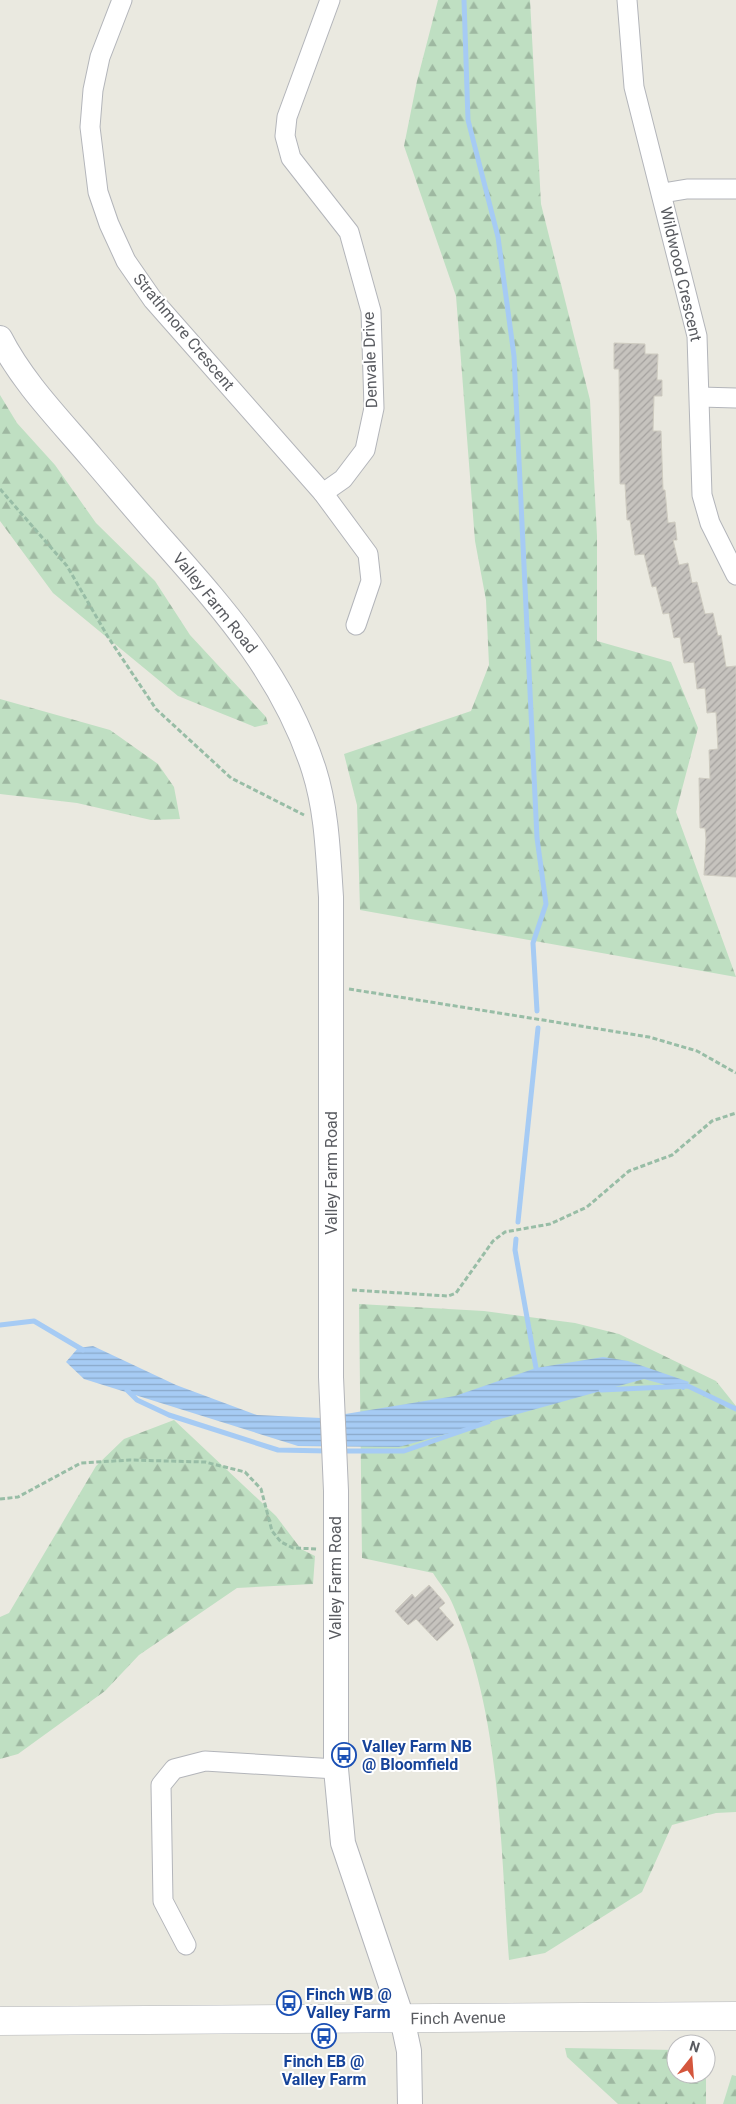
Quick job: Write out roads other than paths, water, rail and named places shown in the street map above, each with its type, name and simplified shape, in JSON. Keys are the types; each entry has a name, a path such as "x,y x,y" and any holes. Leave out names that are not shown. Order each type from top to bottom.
{"main road":[{"name":"Finch Avenue","path":"0,2021 736,2016"}],"street":[{"name":"Strathmore Crescent","path":"122,0 100,57 93,90 90,127 98,192 109,224 126,261 153,300 323,493 368,554 371,581 356,625"},
{"name":"Denvale Drive","path":"323,493 343,479 365,450 374,408 371,311 349,232 290,158 285,136 287,117 330,0"},
{"name":"Wildwood Crescent","path":"627,0 634,87 663,194 697,336 702,495 710,523 736,575"},
{"path":"663,194 687,189 736,189"},
{"name":"Valley Farm Road","path":"0,338 12,362 227,613 262,660 299,729 314,772 326,824 331,897 331,1377 336,1491 336,1769 343,1843 402,2018 408,2051 410,2104"},
{"path":"700,397 736,398"},
{"path":"186,1946 163,1901 161,1785 174,1769 204,1761 336,1769"}],"water":[{"path":"93,1346 176,1385 257,1415 321,1418 455,1396 536,1368 603,1357 628,1361 689,1382 684,1390 644,1379 399,1447 298,1446 84,1379 66,1362 78,1348"}],"waterway":[{"path":"464,0 468,120 498,237 514,356 537,838 546,904 533,943 537,1011"},
{"path":"518,1222 538,1028"},
{"path":"516,1239 515,1250 536,1368"},
{"path":"0,1325 34,1321 83,1350"},
{"path":"601,1390 688,1386 736,1409"},
{"path":"127,1390 137,1400 169,1415 278,1450 328,1451"},
{"path":"341,1451 404,1451 488,1422"}],"place":[{"name":"Valley Farm NB @ Bloomfield","path":"344,1755"},
{"name":"Finch WB @ Valley Farm","path":"289,2003"},
{"name":"Finch EB @ Valley Farm","path":"324,2036"}]}
